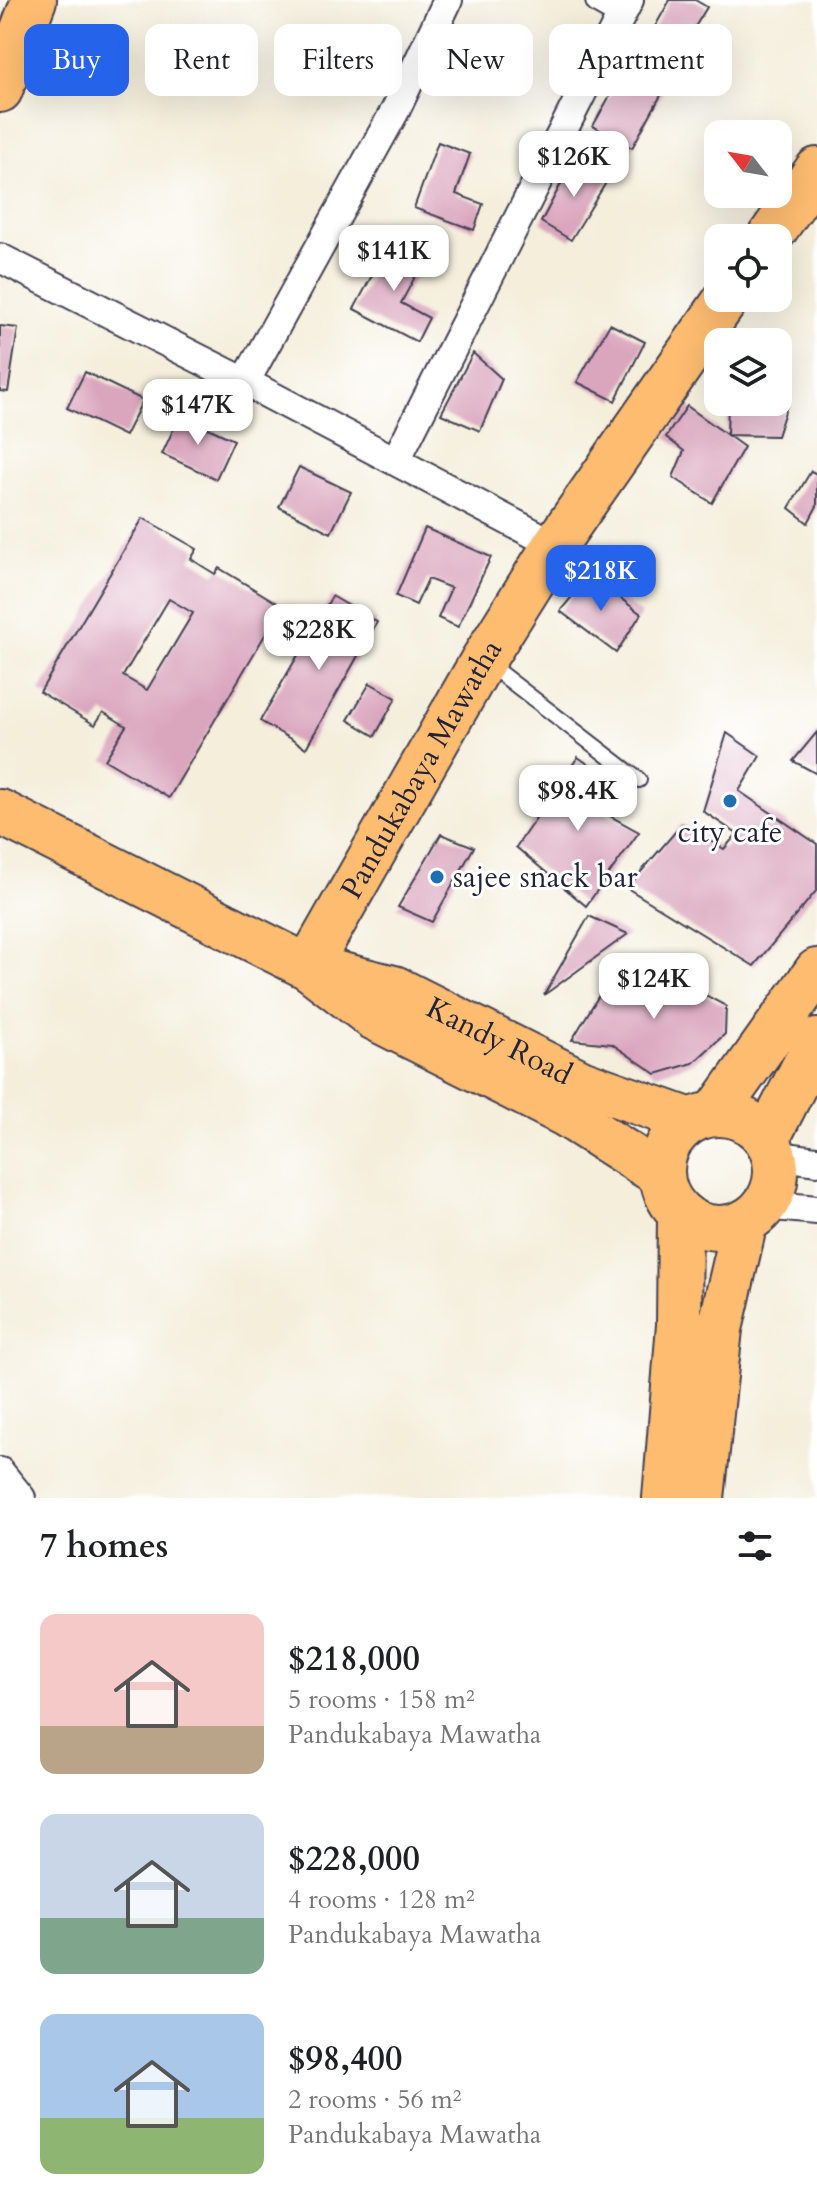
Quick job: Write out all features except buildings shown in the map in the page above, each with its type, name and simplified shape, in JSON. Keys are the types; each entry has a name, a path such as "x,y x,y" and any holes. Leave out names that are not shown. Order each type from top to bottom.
{"main road":[{"path":"0,90 34,0"},
{"path":"779,224 817,170"},
{"name":"Pandukabaya Mawatha","path":"308,967 483,660 555,545 717,312"},
{"name":"Kandy Road","path":"0,812 308,967 373,1017 565,1114 670,1194"},
{"name":"Kandy Road","path":"308,967 394,988 581,1082 703,1117"},
{"path":"665,1498 679,1325 668,1144 703,1117 817,971"},
{"path":"702,1498 720,1329 755,1214 775,1181 770,1147 817,1041"},
{"path":"703,1117 744,1119 770,1147"},
{"path":"670,1194 704,1227 718,1228 755,1214"}],"street":[{"path":"245,382 396,109 448,0"},
{"path":"396,460 512,236 617,4"},
{"path":"0,258 396,460 555,545"},
{"path":"770,1147 817,1161"},
{"path":"755,1214 817,1210"},
{"path":"0,1472 21,1498"}],"lane":[{"path":"483,660 639,780"}],"place":[{"name":"city cafe","path":"730,801"},
{"name":"sajee snack bar","path":"437,877"}]}
